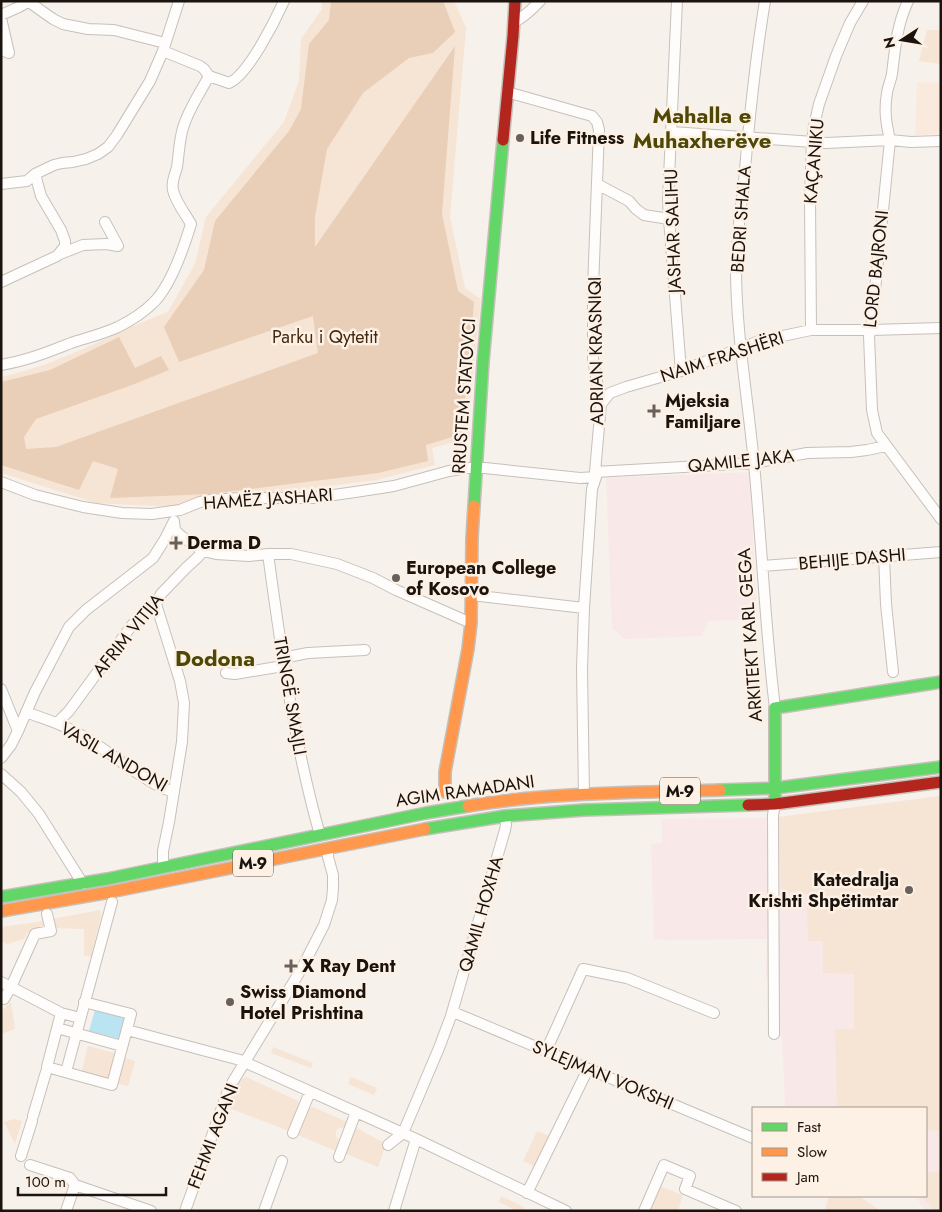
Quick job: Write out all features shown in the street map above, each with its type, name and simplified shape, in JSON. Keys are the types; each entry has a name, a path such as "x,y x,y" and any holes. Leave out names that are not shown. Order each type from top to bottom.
{"main road":[{"name":"RRUSTEM STATOVCI","path":"445,792 445,772 468,649 471,622 472,538 483,362 514,22 513,3"},
{"path":"775,708 941,682"},
{"name":"ARKITEKT KARL GEGA","path":"775,708 775,804"},
{"name":"AGIM RAMADANI","path":"1,897 83,884 447,809 503,800 776,788 941,767"},
{"name":"AGIM RAMADANI","path":"1,911 110,892 440,826 505,816 584,810 775,804 941,782"}],"street":[{"path":"1,184 27,181 35,174 62,163 86,159 108,147 150,81 164,47 179,1"},
{"path":"1,50 9,53 1,16 29,2 63,24 82,28 114,30 164,47 200,66 209,76 229,83 235,80 246,68 276,19 284,1"},
{"path":"514,22 530,12 540,1"},
{"name":"JASHAR SALIHU","path":"677,1 668,200 681,371"},
{"name":"BEDRI SHALA","path":"754,463 736,296 736,246 765,1"},
{"name":"KAÇANIKU","path":"812,330 810,196 812,141 819,104 836,56 850,22 863,1"},
{"name":"LORD BAJRONI","path":"908,1 897,32 893,54 892,77 887,92 885,118 890,140 869,336 872,410 877,433 941,519"},
{"path":"1,364 19,362 117,328 154,302 166,286 185,244 191,224 173,190 179,143 188,114 209,76"},
{"name":"ADRIAN KRASNIQI","path":"507,92 592,116 597,122 598,130 593,288 593,359 601,404 601,416 596,475 592,489 584,608 582,670 584,795"},
{"path":"672,132 827,143 890,140 911,142 941,141"},
{"path":"35,174 41,196 61,230 65,242 65,246 57,256"},
{"path":"597,184 629,201 644,215 669,219"},
{"path":"1,282 83,245 106,244 118,246 105,222"},
{"name":"NAIM FRASHËRI","path":"601,404 610,393 681,371 759,341 812,330 941,328"},
{"name":"QAMILE JAKA","path":"477,467 580,478 596,475 754,463 807,453 852,452 886,446"},
{"name":"ARKITEKT KARL GEGA","path":"754,463 770,672 775,708"},
{"name":"HAMËZ JASHARI","path":"1,482 35,495 84,507 122,513 152,514 180,510 211,500 313,498 355,492 394,486 449,471 477,467"},
{"path":"1,758 18,731 34,692 69,628 86,610 153,558 180,510"},
{"path":"174,522 175,530 181,536 203,550 216,554 249,556 291,554 336,564 374,578 396,590 471,622"},
{"name":"AFRIM VITIJA","path":"57,724 70,711 132,625 156,604 161,594 203,550"},
{"name":"BEHIJE DASHI","path":"763,566 941,552"},
{"name":"TRINGË SMAJLI","path":"268,554 283,662 302,763 320,835"},
{"path":"884,557 892,672"},
{"path":"471,595 584,608"},
{"path":"156,604 180,681 184,703 182,742 163,851 163,868"},
{"path":"226,673 235,674 283,662 308,653 365,650"},
{"path":"1,688 18,731"},
{"name":"VASIL ANDONI","path":"26,712 79,733 162,789 174,792"},
{"path":"1,774 21,792 39,814 83,884"},
{"path":"774,1034 773,815 775,804"},
{"name":"QAMIL HOXHA","path":"403,1133 440,1048 453,1012 505,830 505,816"},
{"path":"245,1062 302,968 324,925 332,900 333,888 333,875 328,848"},
{"path":"66,1072 112,902"},
{"path":"4,999 6,985 35,934 50,931 47,914"},
{"path":"546,1051 583,969 627,978 714,1013"},
{"path":"6,985 61,1013 80,1018"},
{"path":"61,1013 47,1067 112,1085 131,1014 84,1002"},
{"name":"SYLEJMAN VOKSHI","path":"453,1012 752,1138"},
{"path":"57,1028 122,1046"},
{"path":"127,1030 245,1062 416,1139 566,1211"},
{"name":"FEHMI AGANI","path":"185,1211 229,1088 245,1062"},
{"path":"527,1193 588,1070"},
{"path":"21,1156 46,1072"},
{"path":"293,1133 310,1092"},
{"path":"339,1156 356,1112"},
{"path":"388,1145 403,1133"},
{"path":"394,1211 416,1139"},
{"path":"264,1211 282,1161"},
{"path":"30,1165 70,1178 75,1185 151,1211"},
{"path":"644,1211 664,1165 690,1176 685,1189 736,1211"},
{"path":"66,1211 75,1185"}],"shaded area":[{"path":"917,82 941,83 941,134 915,135"},
{"path":"750,472 757,619 709,621 701,636 625,639 612,628 606,478"},
{"path":"941,796 941,1211 926,1211 916,1197 927,1197 927,1107 785,1107 782,1036 779,1036 779,978 766,977 767,939 654,939 651,844 662,843 662,819 770,818"}],"green space":[{"name":"Parku i Qytetit","path":"322,1 454,1 466,28 450,217 465,288 481,299 471,396 469,438 432,448 435,465 376,480 171,507 96,503 1,473 1,377 23,372 65,357 168,312 195,264 206,217 284,122 299,81 301,39 322,9"},
{"name":"Parku i Qytetit","path":"331,1 443,1 455,32 433,53 409,58 363,93 327,149 315,217 315,247 455,46 442,214 458,291 474,302 462,434 426,445 428,461 378,473 211,494 110,498 118,469 93,461 79,490 1,465 1,382 50,370 119,337 135,368 161,356 169,370 36,419 24,437 26,449 56,447 318,353 313,316 179,362 164,327 204,270 215,221 289,131 301,109 309,44 329,20"},
{"path":"927,30 941,30 941,64 919,61"},
{"path":"941,796 941,1131 927,1130 927,1107 837,1107 835,1029 854,1029 854,974 823,973 823,941 808,941 807,894 781,892 779,817"},
{"path":"100,910 101,916 91,957 84,955 84,929 53,928 52,919"},
{"path":"45,921 45,924 39,930 28,932 24,939 7,944 1,941 1,927"},
{"path":"11,1002 15,1029 1,1034 1,1011"},
{"path":"88,1046 118,1054 111,1082 81,1074"},
{"path":"273,1047 313,1063 311,1068 271,1053"},
{"path":"122,1057 135,1061 128,1086 115,1083"},
{"path":"246,1077 298,1101 299,1105 289,1131 229,1108 237,1082"},
{"path":"351,1077 377,1088 374,1095 348,1084"},
{"path":"313,1107 347,1122 345,1128 339,1128 336,1131 336,1136 339,1140 336,1151 298,1135 309,1109"},
{"path":"15,1119 22,1121 15,1144 4,1122"},
{"path":"353,1126 386,1144 378,1167 344,1153"},
{"path":"537,1131 550,1136 536,1167 523,1161"},
{"path":"927,1172 941,1172 941,1211 932,1211 932,1207 922,1197 927,1197"},
{"path":"656,1185 683,1195 678,1211 645,1211"},
{"path":"501,1196 524,1207 523,1211 517,1211 499,1202"},
{"path":"829,1197 860,1197 881,1211 830,1211 825,1209"}],"water":[{"path":"95,1010 125,1018 120,1039 89,1031"}],"traffic: fast":[{"path":"474,506 483,362 503,140"},
{"path":"775,800 775,708 941,682"},
{"path":"720,790 776,788 941,767"},
{"path":"425,829 505,816 584,810 748,805"},
{"path":"1,897 107,879 468,806"}],"traffic: slow":[{"path":"445,792 445,772 468,649 471,623 474,506"},
{"path":"468,806 499,801 562,796 720,790"},
{"path":"1,911 110,892 425,829"}],"traffic: jam":[{"path":"503,140 515,1"},
{"path":"748,805 775,804 941,782"}],"place":[{"name":"Life Fitness","path":"520,138"},
{"name":"Mjeksia Familjare","path":"654,411"},
{"name":"Derma D","path":"176,543"},
{"name":"European College of Kosovo","path":"396,578"},
{"name":"Katedralja Krishti Shpëtimtar","path":"909,890"},
{"name":"X Ray Dent","path":"291,966"},
{"name":"Swiss Diamond Hotel Prishtina","path":"230,1002"}],"district":[{"name":"Mahalla e Muhaxherëve","path":"702,128"},
{"name":"Dodona","path":"215,658"}]}
